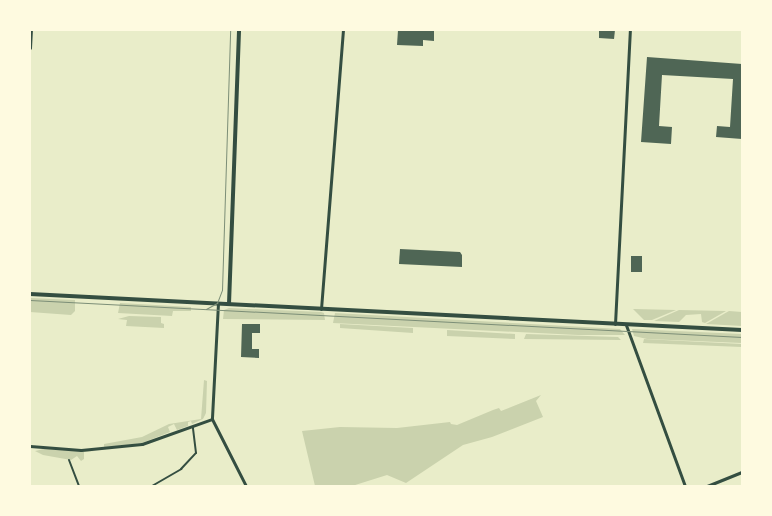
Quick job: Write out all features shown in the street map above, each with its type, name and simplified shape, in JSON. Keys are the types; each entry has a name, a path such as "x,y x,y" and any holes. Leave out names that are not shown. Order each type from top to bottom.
{"street":[{"path":"30,48 31,30"},
{"path":"229,304 239,30"},
{"path":"321,309 344,30"},
{"path":"615,324 630,30"},
{"path":"30,294 742,330"},
{"path":"218,303 212,419 246,486"},
{"path":"626,325 685,486"},
{"path":"30,446 78,450 142,444 212,419"},
{"path":"708,486 742,472"}],"lane":[{"path":"152,486 178,470 196,453 193,426"},
{"path":"69,460 79,486"}],"green space":[{"path":"30,298 75,300 75,311 71,315 30,312"},
{"path":"120,303 191,307 191,311 173,311 172,316 118,313"},
{"path":"229,308 321,312 324,313 325,320 223,319 224,310"},
{"path":"633,309 676,310 652,320 644,320"},
{"path":"679,310 726,311 705,323 702,322 701,314 686,315 679,322 654,321"},
{"path":"729,311 742,312 742,326 706,324"},
{"path":"335,313 620,329 625,335 578,335 333,323"},
{"path":"129,316 161,317 161,323 164,324 164,328 126,326 127,320 118,319"},
{"path":"340,324 413,328 413,333 340,328"},
{"path":"632,329 742,334 742,343 647,339 634,336"},
{"path":"447,330 515,334 515,339 447,336"},
{"path":"526,334 618,337 621,340 524,339"},
{"path":"644,339 742,344 742,347 643,343"},
{"path":"204,380 207,381 206,413 203,419 192,424 191,421 188,422 188,426 177,430 174,424 168,427 170,432 142,443 104,448 104,444 142,437 169,424 201,419"},
{"path":"541,395 536,401 543,417 492,437 463,445 406,483 387,475 352,486 315,486 302,431 340,427 397,428 450,422 457,425 493,410 499,408 501,411"},
{"path":"48,448 94,451 84,452 84,459 81,461 77,456 71,460 43,455 35,451"}],"building":[{"path":"398,30 434,30 434,41 423,40 423,46 397,45"},
{"path":"599,30 615,30 614,39 599,38"},
{"path":"647,57 742,64 742,139 716,137 717,126 730,127 733,79 662,75 659,126 672,127 671,144 641,142"},
{"path":"400,249 460,252 462,255 462,267 399,264"},
{"path":"631,256 642,256 642,272 631,272"},
{"path":"242,324 260,324 260,333 252,333 252,349 259,349 259,358 241,357"}],"tram line":[{"path":"206,309 217,303 222,290 230,30"},
{"path":"30,300 742,337"}]}
